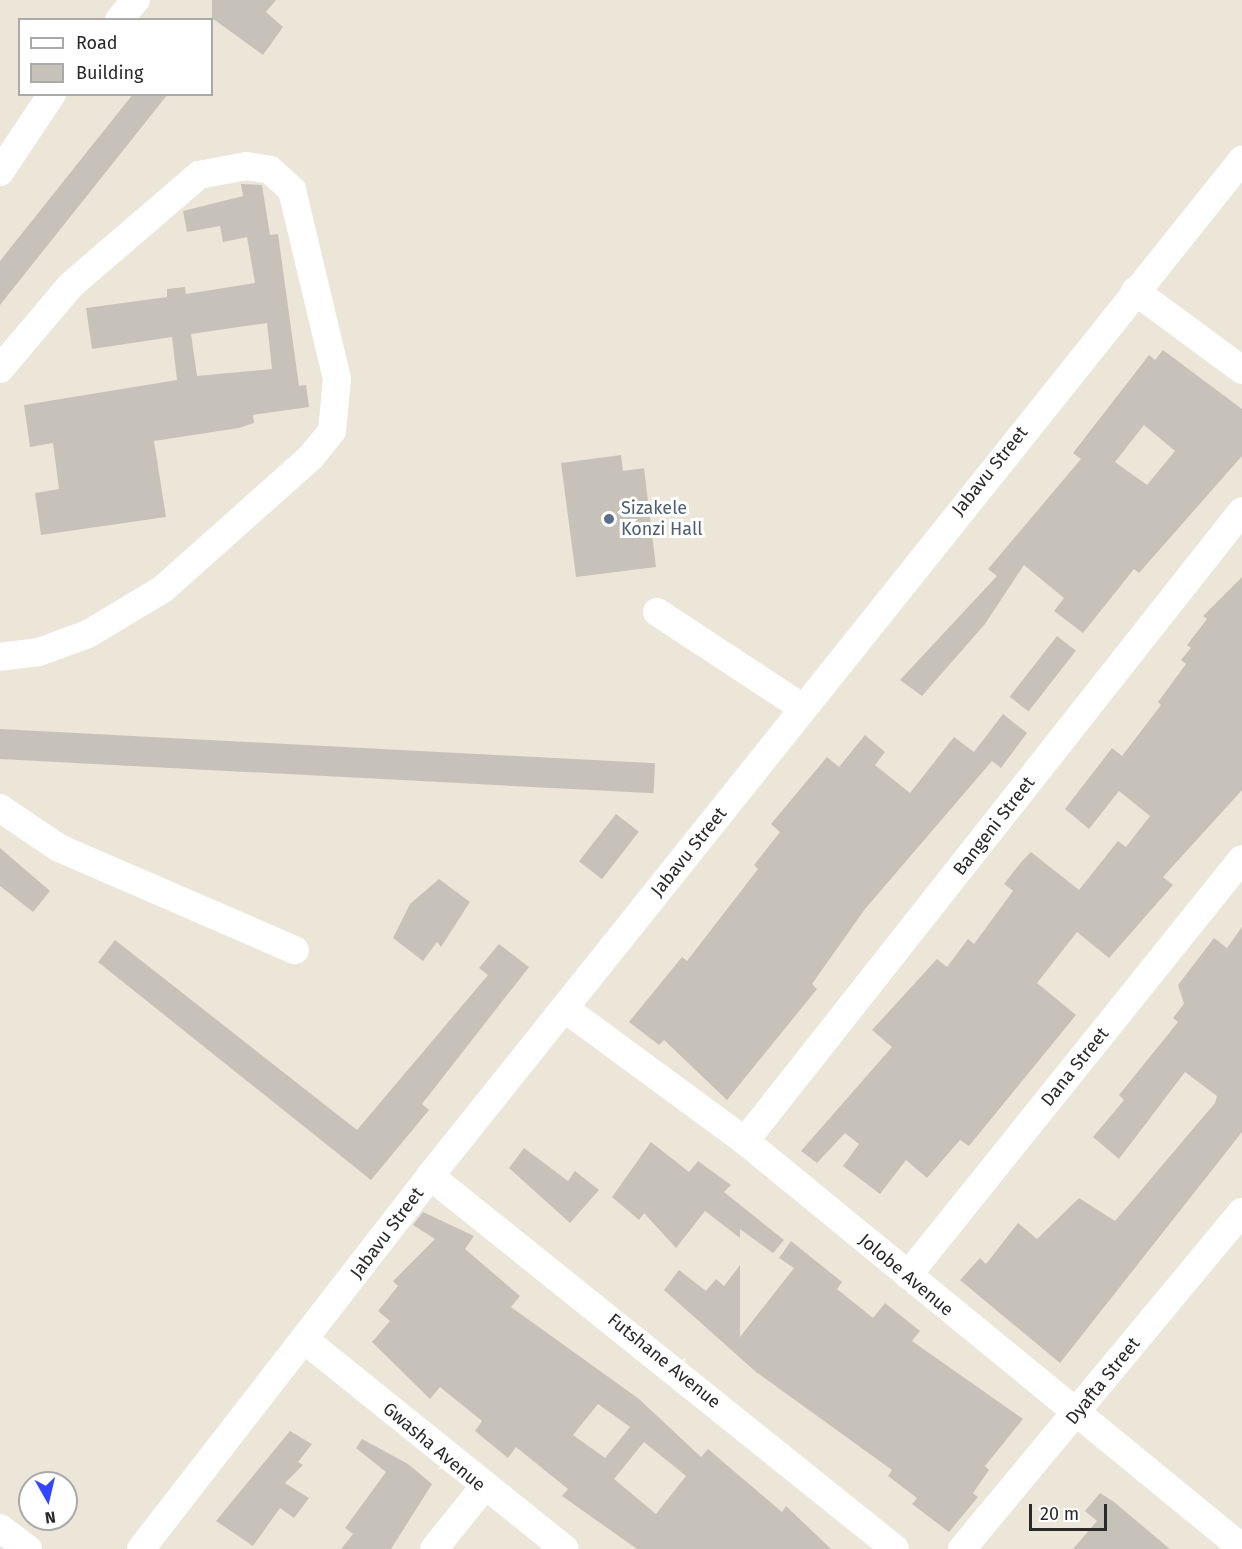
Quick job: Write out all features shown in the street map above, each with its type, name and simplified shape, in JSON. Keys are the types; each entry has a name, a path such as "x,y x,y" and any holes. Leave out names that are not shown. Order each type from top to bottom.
{"street":[{"path":"121,18 136,0"},
{"path":"0,172 51,96"},
{"name":"Jabavu Street","path":"141,1549 306,1341 430,1176 1242,160"},
{"path":"0,369 71,285 199,175 246,166 270,170 292,190 337,379 332,431 311,458 163,589 88,634 39,652 0,657"},
{"path":"1135,291 1242,370"},
{"name":"Bangeni Street","path":"745,1141 1242,511"},
{"path":"657,612 804,708"},
{"path":"0,808 59,848 295,950"},
{"name":"Dana Street","path":"908,1275 1242,858"},
{"name":"Jolobe Avenue","path":"564,1008 745,1141 1074,1416 1242,1548"},
{"name":"Futshane Avenue","path":"430,1176 895,1549"},
{"name":"Dyafta Street","path":"962,1549 1242,1212"},
{"name":"Gwasha Avenue","path":"306,1341 483,1488 565,1549"},
{"path":"434,1549 483,1488"},
{"path":"0,1528 28,1549"}],"building":[{"path":"212,0 276,0 266,12 283,27 263,55 212,18"},
{"path":"131,96 166,96 0,305 0,261"},
{"path":"241,184 262,185 270,235 278,234 299,386 306,385 309,407 253,415 254,423 239,428 154,441 166,517 41,535 35,493 59,489 53,443 30,447 24,405 177,380 172,337 92,349 86,308 167,297 167,289 185,287 186,294 255,283 247,237 223,242 220,226 187,232 183,211 243,196","holes":["267,323 272,369 197,376 191,334"]},
{"path":"1163,350 1242,409 1242,456 1139,573 1134,569 1083,633 1054,611 1064,598 1024,565 985,624 922,696 900,680 997,576 988,569 1081,459 1073,453 1149,355 1155,360","holes":["1144,425 1175,451 1147,485 1115,462"]},
{"name":"Sizakele Konzi Hall","path":"621,455 623,471 644,468 656,567 576,577 561,463"},
{"path":"1242,577 1242,790 1163,877 1173,885 1109,958 1077,932 1037,983 1076,1015 969,1146 960,1140 927,1178 906,1160 880,1194 843,1166 859,1144 845,1133 817,1163 801,1151 892,1047 872,1030 937,959 947,967 968,939 974,944 1013,891 1004,884 1022,861 1031,852 1079,890 1118,841 1126,847 1150,816 1119,791 1089,829 1065,809 1112,748 1122,756 1161,705 1158,702 1186,664 1181,660 1191,648 1187,645 1207,619 1203,616"},
{"path":"1057,636 1076,651 1029,711 1010,697"},
{"path":"1003,714 1027,733 1001,768 992,761 865,909 812,984 817,989 727,1100 664,1040 659,1045 629,1022 682,957 687,961 758,869 754,865 780,832 771,824 827,757 839,767 865,735 885,752 875,765 910,793 954,737 974,752"},
{"path":"0,729 655,763 654,793 0,759"},
{"path":"616,814 639,832 602,879 579,861"},
{"path":"0,848 50,891 33,912 0,886"},
{"path":"439,879 470,902 441,947 437,942 423,961 393,938 410,904"},
{"path":"1242,927 1242,1132 1060,1363 960,1280 980,1258 986,1264 1018,1223 1037,1239 1079,1198 1115,1221 1215,1103 1217,1096 1185,1072 1119,1159 1093,1137 1124,1100 1119,1095 1178,1022 1173,1018 1184,1004 1178,985 1214,938 1227,948"},
{"path":"115,940 357,1130 488,975 479,968 499,944 529,967 422,1104 429,1110 371,1180 98,962"},
{"path":"651,1142 689,1172 698,1161 731,1185 724,1192 784,1240 773,1253 740,1229 740,1238 705,1211 676,1248 644,1213 639,1220 612,1197"},
{"path":"524,1148 568,1181 575,1171 599,1190 570,1223 509,1168"},
{"path":"423,1212 474,1236 465,1249 520,1296 511,1307 639,1399 701,1457 708,1449 782,1512 786,1506 831,1549 637,1549 562,1496 568,1489 516,1447 508,1458 475,1431 482,1421 440,1387 430,1399 372,1342 390,1321 378,1311 398,1286 393,1281 435,1239 413,1225","holes":["598,1404 630,1427 605,1458 573,1435","644,1442 686,1476 656,1514 614,1479"]},
{"path":"791,1241 842,1282 837,1289 873,1318 885,1303 920,1331 912,1341 1023,1419 985,1466 989,1470 973,1493 978,1497 949,1532 912,1504 917,1498 888,1476 892,1470 756,1372 664,1290 679,1270 706,1291 716,1279 724,1286 740,1265 740,1337 794,1268 779,1258"},
{"path":"290,1431 312,1444 298,1462 303,1465 285,1483 309,1498 294,1518 280,1508 253,1546 216,1521"},
{"path":"362,1439 408,1464 432,1484 391,1549 341,1549 353,1534 345,1528 386,1472 356,1448"},
{"path":"1100,1493 1170,1549 1073,1549 1097,1521 1085,1511"}],"place":[{"name":"Sizakele Konzi Hall","path":"609,519"}]}
